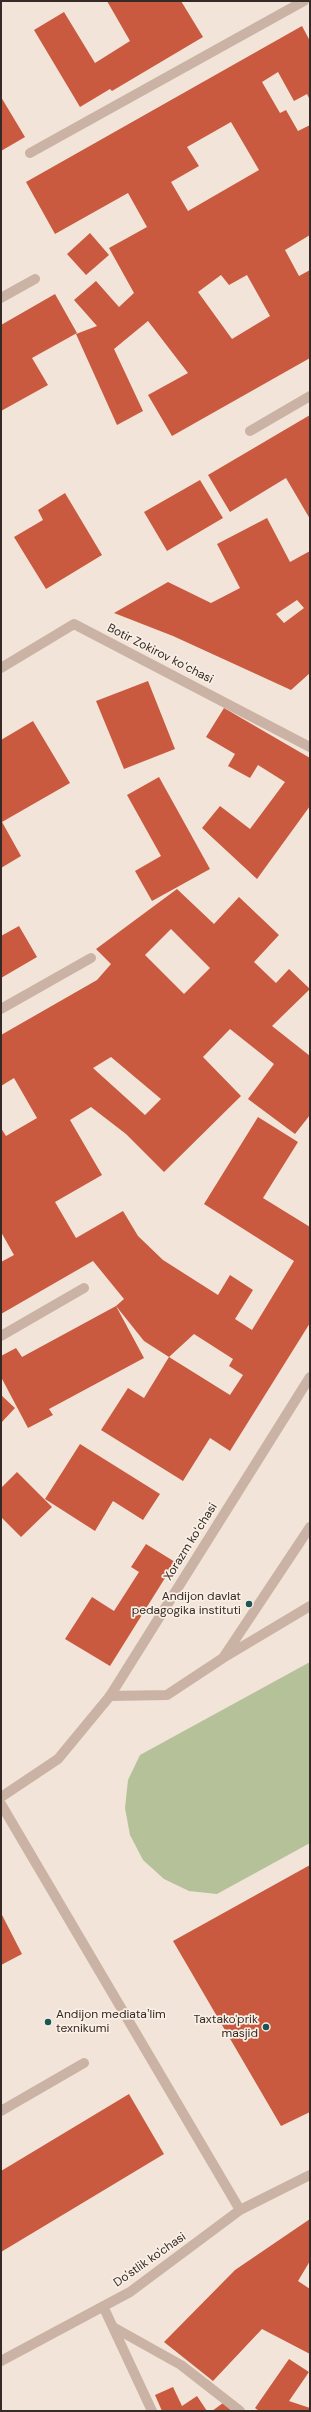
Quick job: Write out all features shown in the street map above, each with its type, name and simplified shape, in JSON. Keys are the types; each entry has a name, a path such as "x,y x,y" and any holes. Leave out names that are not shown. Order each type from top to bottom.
{"street":[{"path":"30,153 304,1"},
{"path":"1,298 35,279"},
{"path":"250,431 310,396"},
{"name":"Botir Zokirov koʻchasi","path":"1,668 74,624 310,747"},
{"path":"1,1009 91,958"},
{"path":"1,1336 84,1288"},
{"name":"Xorazm koʻchasi","path":"1,1797 58,1760 110,1696 310,1377"},
{"path":"223,1658 310,1528"},
{"path":"110,1696 167,1695 223,1658 310,1606"},
{"path":"1,1804 240,2210"},
{"path":"1,2111 84,2063"},
{"name":"Do'stlik ko'chasi","path":"1,2361 130,2292 240,2210 310,2175"},
{"path":"103,2306 152,2411"},
{"path":"113,2327 181,2365 240,2411"}],"green space":[{"path":"310,1662 310,1843 217,1894 189,1891 164,1879 143,1860 130,1835 125,1808 128,1780 140,1755"}],"building":[{"path":"107,1 181,1 203,37 112,91 110,89 80,107 34,30 64,12 95,63 130,41"},
{"path":"302,26 310,41 310,100 307,94 294,101 278,72 262,82 280,113 286,110 298,131 310,125 310,235 285,250 299,276 310,270 310,358 172,436 148,395 188,373 148,321 114,349 143,411 117,425 76,334 97,326 74,300 96,281 119,307 134,293 109,248 147,227 128,193 55,234 26,182","holes":["231,122 259,170 188,211 171,182 199,166 187,147","221,275 229,285 247,275 270,316 232,339 198,292"]},
{"path":"1,97 25,137 1,151"},
{"path":"90,233 109,255 86,275 67,254"},
{"path":"55,294 77,333 32,358 48,385 1,411 1,325"},
{"path":"310,415 310,519 286,478 230,512 208,475"},
{"path":"200,480 223,518 167,551 144,512"},
{"path":"65,493 102,555 46,589 14,537 43,520 38,510"},
{"path":"267,518 290,562 310,551 310,673 291,690 173,636 114,613 168,582 211,603 240,588 217,544","holes":["297,600 304,608 284,623 276,614"]},
{"path":"148,681 175,749 124,769 96,701"},
{"path":"224,708 310,758 310,806 257,879 202,828 220,806 250,829 285,782 258,765 250,778 228,766 235,754 206,737"},
{"path":"33,721 70,783 2,822 21,856 1,868 1,740"},
{"path":"159,777 210,869 152,901 135,871 161,856 127,795"},
{"path":"177,889 214,924 239,897 279,935 254,962 276,983 289,969 310,989 272,1026 310,1056 310,1115 295,1134 248,1099 274,1064 230,1029 203,1057 241,1096 164,1172 126,1134 91,1107 70,1120 102,1175 55,1202 76,1238 123,1211 138,1236 163,1260 218,1295 230,1275 253,1290 235,1319 252,1330 294,1261 204,1204 258,1117 298,1142 263,1198 310,1227 310,1323 230,1451 210,1438 183,1481 101,1430 128,1388 144,1398 169,1357 144,1341 116,1306 124,1299 93,1261 1,1314 1,1262 14,1255 1,1232 1,1128 6,1136 37,1118 14,1078 1,1086 1,1035 97,980 111,964 96,949","holes":["171,929 210,968 184,994 145,955","111,1057 161,1099 145,1115 93,1068","194,1334 233,1359 229,1366 243,1375 230,1395 169,1357"]},
{"path":"19,926 37,957 1,978 1,936"},
{"path":"116,1306 144,1358 49,1409 53,1415 28,1428 1,1377 1,1356 16,1348 22,1357"},
{"path":"1,1395 15,1408 1,1423"},
{"path":"80,1444 160,1494 143,1520 113,1501 95,1531 45,1499"},
{"path":"17,1472 52,1507 21,1537 1,1517 1,1488"},
{"path":"146,1544 175,1562 110,1666 65,1639 92,1597 114,1611 139,1572 131,1567"},
{"name":"Taxtako'prik masjid","path":"310,1865 310,2112 281,2126 173,1941"},
{"path":"1,1913 22,1954 1,1965"},
{"path":"129,2094 164,2154 1,2252 1,2171"},
{"path":"310,2219 310,2261 298,2281 310,2289 310,2354 262,2329 213,2381 164,2342 235,2270"},
{"path":"289,2359 309,2372 289,2401 310,2408 310,2411 259,2411 255,2408"},
{"path":"173,2387 182,2406 197,2396 207,2411 162,2411 155,2395"},
{"path":"223,2403 232,2411 212,2411"}],"place":[{"name":"Andijon davlat pedagogika instituti","path":"249,1604"},
{"name":"Andijon mediataʼlim texnikumi","path":"48,2022"},
{"name":"Taxtako'prik masjid","path":"266,2027"}]}
